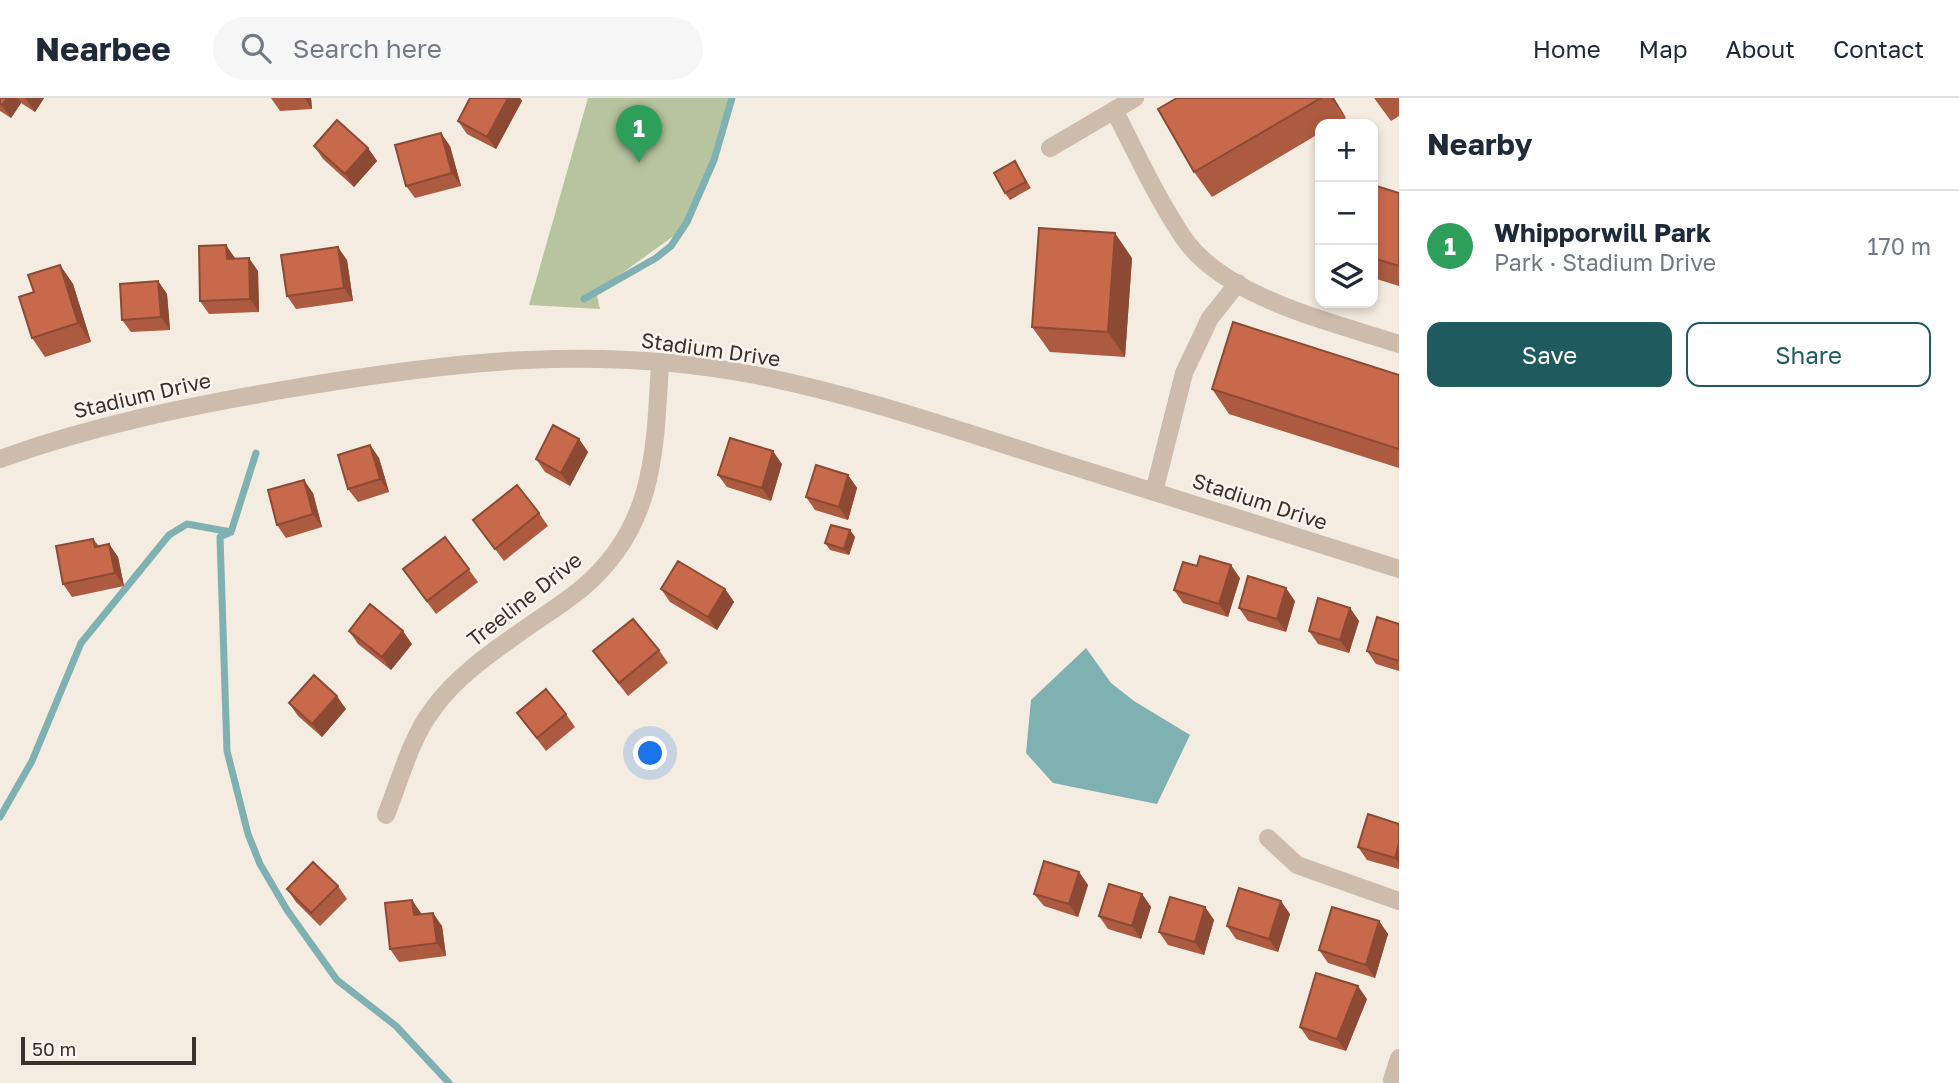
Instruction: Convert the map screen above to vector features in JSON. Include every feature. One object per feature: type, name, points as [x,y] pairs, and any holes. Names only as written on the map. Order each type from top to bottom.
[{"type":"street","points":[[1050,148],[1135,98]]},
{"type":"street","points":[[1114,110],[1184,238],[1211,265],[1261,298],[1399,344]]},
{"type":"street","points":[[1154,492],[1184,373],[1210,318],[1237,283]]},
{"type":"street","name":"Stadium Drive","points":[[0,459],[91,428],[170,410],[421,367],[528,358],[660,363],[752,374],[828,391],[1399,569]]},
{"type":"street","name":"Treeline Drive","points":[[386,816],[422,726],[433,708],[470,670],[580,590],[626,538],[637,519],[650,479],[660,363]]},
{"type":"street","points":[[1268,838],[1297,865],[1399,901]]},
{"type":"street","points":[[1392,1080],[1399,1058]]},
{"type":"green space","points":[[588,98],[733,98],[686,227],[596,292],[600,309],[529,305]]},
{"type":"water","points":[[1086,648],[1111,683],[1134,701],[1190,735],[1157,804],[1053,783],[1026,753],[1031,700]]},
{"type":"building","points":[[470,98],[508,98],[487,137],[458,121]]},
{"type":"building","points":[[1177,98],[1321,98],[1194,172],[1158,109]]},
{"type":"building","points":[[337,120],[368,148],[345,174],[314,146]]},
{"type":"building","points":[[441,133],[452,173],[406,186],[395,145]]},
{"type":"building","points":[[1015,161],[1026,182],[1005,193],[994,173]]},
{"type":"building","points":[[1378,187],[1399,193],[1399,266],[1378,260]]},
{"type":"building","points":[[1039,228],[1115,233],[1108,332],[1032,327]]},
{"type":"building","points":[[226,245],[227,259],[249,258],[250,299],[200,301],[199,246]]},
{"type":"building","points":[[338,247],[344,288],[287,296],[281,255]]},
{"type":"building","points":[[60,265],[78,323],[32,338],[19,297],[34,292],[28,275]]},
{"type":"building","points":[[158,281],[161,317],[122,320],[120,284]]},
{"type":"building","points":[[1233,322],[1399,375],[1399,449],[1212,389]]},
{"type":"building","points":[[553,425],[579,439],[561,473],[536,459]]},
{"type":"building","points":[[730,438],[773,451],[762,488],[718,475]]},
{"type":"building","points":[[370,445],[380,479],[348,489],[338,455]]},
{"type":"building","points":[[816,465],[848,475],[839,507],[806,497]]},
{"type":"building","points":[[304,480],[313,514],[277,525],[268,490]]},
{"type":"building","points":[[517,485],[539,513],[495,549],[473,520]]},
{"type":"building","points":[[831,525],[850,530],[844,549],[825,543]]},
{"type":"building","points":[[445,537],[469,569],[427,601],[403,569]]},
{"type":"building","points":[[93,539],[95,547],[109,544],[115,573],[63,584],[56,546]]},
{"type":"building","points":[[1200,556],[1231,565],[1219,604],[1174,590],[1183,562],[1197,566]]},
{"type":"building","points":[[678,561],[725,589],[708,617],[661,589]]},
{"type":"building","points":[[1248,576],[1286,588],[1277,619],[1239,608]]},
{"type":"building","points":[[1318,598],[1350,608],[1340,640],[1309,631]]},
{"type":"building","points":[[370,604],[403,631],[382,657],[349,631]]},
{"type":"building","points":[[1377,617],[1399,624],[1399,661],[1367,651]]},
{"type":"building","points":[[633,619],[659,650],[619,683],[593,651]]},
{"type":"building","points":[[314,675],[337,696],[312,724],[289,703]]},
{"type":"building","points":[[546,689],[566,714],[537,738],[517,713]]},
{"type":"building","points":[[1368,814],[1399,824],[1399,843],[1395,858],[1358,847]]},
{"type":"building","points":[[1044,861],[1079,872],[1069,904],[1034,894]]},
{"type":"building","points":[[313,862],[338,886],[311,913],[287,889]]},
{"type":"building","points":[[1109,884],[1142,894],[1132,926],[1099,916]]},
{"type":"building","points":[[1239,888],[1281,901],[1269,939],[1227,926]]},
{"type":"building","points":[[1170,897],[1205,907],[1195,942],[1159,932]]},
{"type":"building","points":[[412,900],[414,915],[433,913],[437,943],[390,949],[385,903]]},
{"type":"building","points":[[1332,907],[1379,921],[1366,965],[1319,950]]},
{"type":"building","points":[[1316,973],[1358,986],[1337,1039],[1300,1027]]},
{"type":"waterway","points":[[584,299],[656,258],[671,246],[687,222],[714,160],[732,98]]},
{"type":"waterway","points":[[256,453],[231,532],[220,537],[227,751],[248,834],[260,864],[287,910],[337,980],[396,1026],[449,1083]]},
{"type":"waterway","points":[[0,817],[32,761],[81,643],[169,535],[187,524],[231,532]]},
{"type":"place","name":"Whipporwill Park","points":[[639,163]]}]
